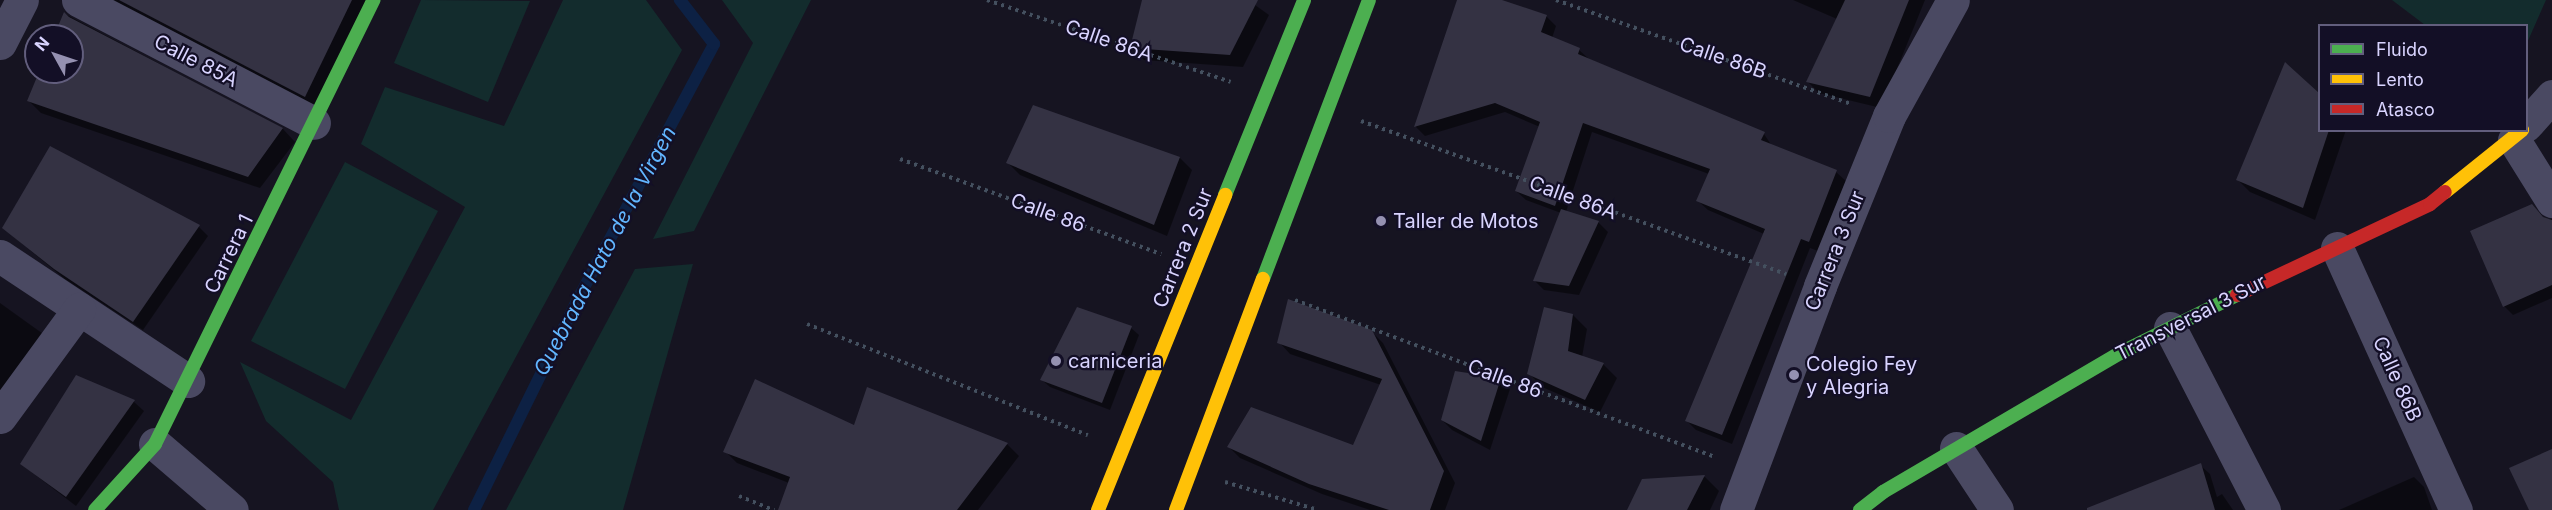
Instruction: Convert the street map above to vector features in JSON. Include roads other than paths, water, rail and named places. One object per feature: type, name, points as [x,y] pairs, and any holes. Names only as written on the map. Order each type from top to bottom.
[{"type":"street","points":[[0,43],[22,0]]},
{"type":"street","name":"Calle 85A","points":[[78,0],[314,123]]},
{"type":"street","name":"Carrera 1","points":[[95,510],[155,444],[188,381],[373,0]]},
{"type":"street","name":"Carrera 2 Sur","points":[[1098,510],[1304,0]]},
{"type":"street","points":[[1176,510],[1369,0]]},
{"type":"street","name":"Carrera 3 Sur","points":[[1736,510],[1820,286],[1890,116],[1953,0]]},
{"type":"street","name":"Transversal 3 Sur","points":[[2528,124],[2552,96]]},
{"type":"street","points":[[2521,132],[2552,201]]},
{"type":"street","name":"Transversal 3 Sur","points":[[1860,510],[1883,492],[1956,448],[2170,328],[2430,204],[2521,132]]},
{"type":"street","name":"Calle 86B","points":[[2337,248],[2456,510]]},
{"type":"street","points":[[0,256],[188,381]]},
{"type":"street","points":[[0,417],[79,309]]},
{"type":"street","points":[[2170,328],[2264,510]]},
{"type":"street","points":[[155,444],[232,510]]},
{"type":"street","points":[[1956,448],[1997,510]]},
{"type":"waterway","name":"Quebrada Hato de la Virgen","points":[[474,510],[579,297],[714,44],[680,0]]},
{"type":"place","name":"Taller de Motos","points":[[1381,221]]},
{"type":"place","name":"carniceria","points":[[1056,361]]},
{"type":"place","name":"Colegio Fey y Alegria","points":[[1794,375]]}]
